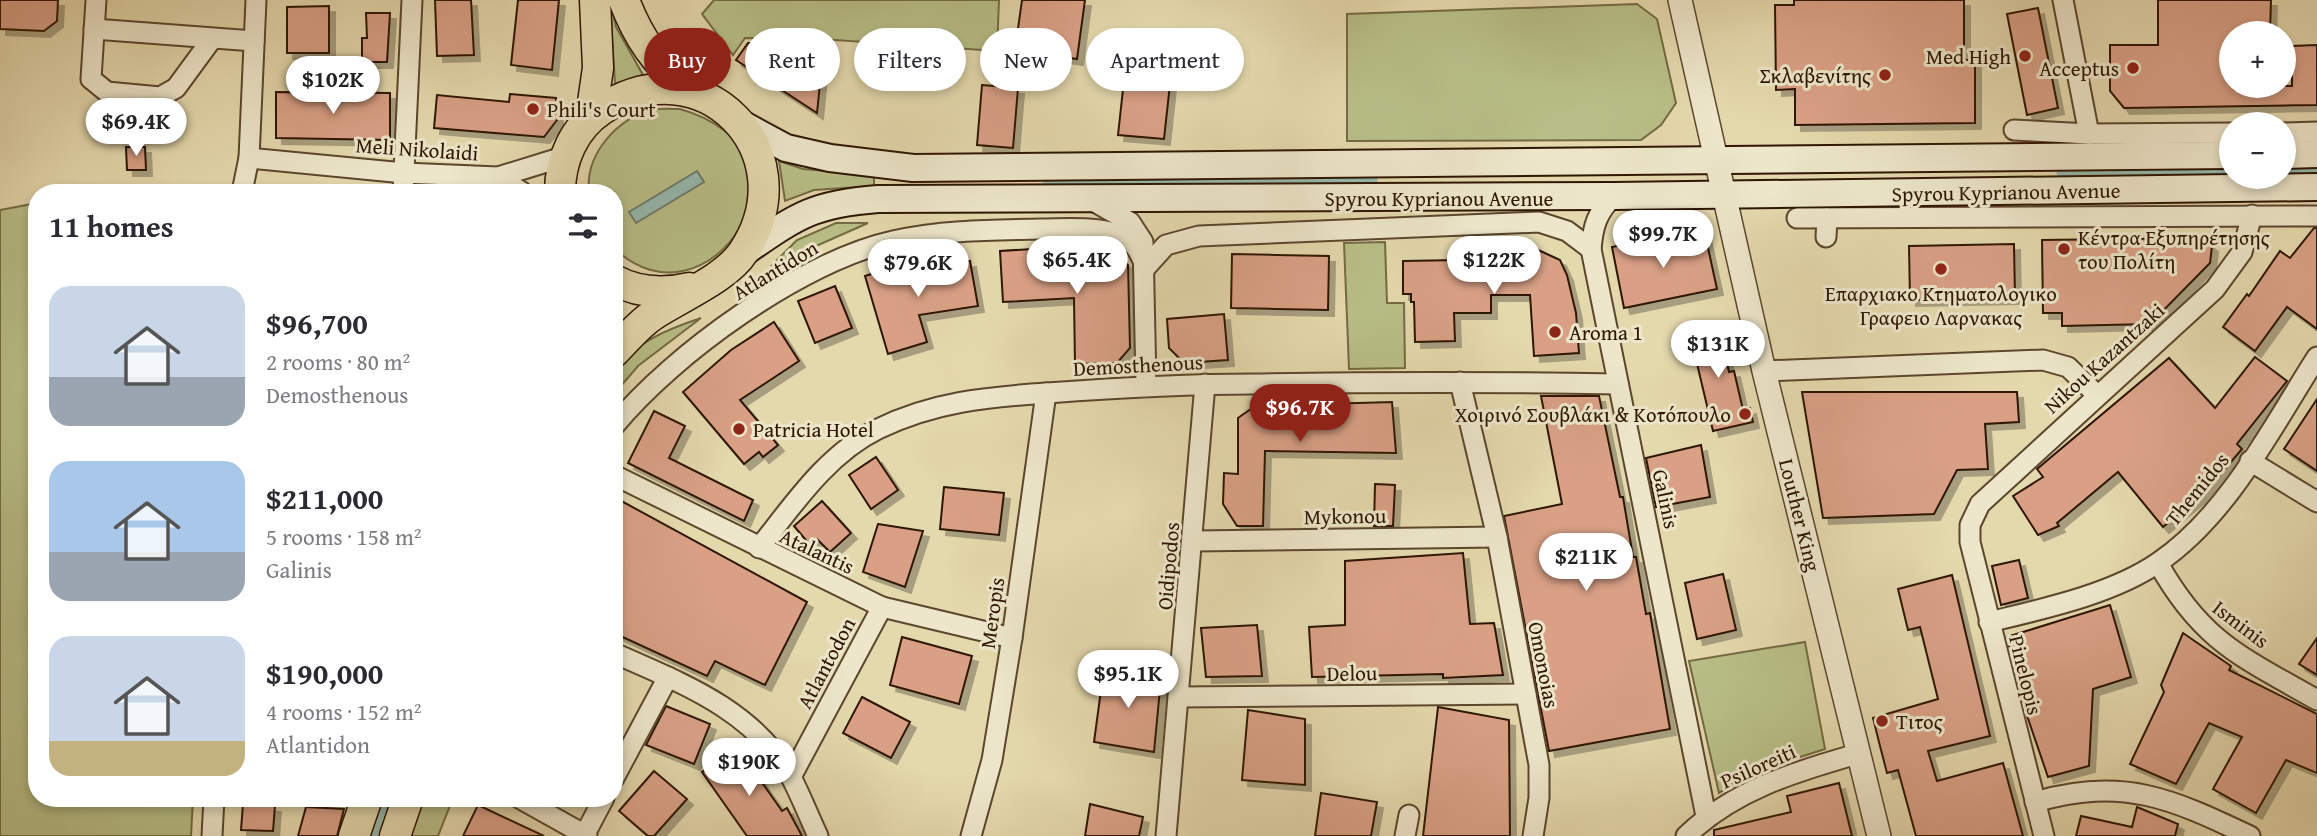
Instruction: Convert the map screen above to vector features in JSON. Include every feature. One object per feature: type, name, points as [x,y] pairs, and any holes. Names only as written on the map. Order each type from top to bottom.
[{"type":"main road","points":[[591,117],[598,68],[595,0]]},
{"type":"main road","points":[[624,0],[635,31],[644,44]]},
{"type":"main road","points":[[561,184],[566,156],[579,131],[591,117],[619,97],[644,90]]},
{"type":"main road","points":[[623,343],[649,317],[723,272],[743,253],[760,222],[765,187],[758,153],[740,123],[724,108],[688,91]]},
{"type":"main road","name":"Spyrou Kyprianou Avenue","points":[[740,123],[786,148],[830,158],[913,167],[2219,156]]},
{"type":"main road","points":[[2296,155],[2317,154]]},
{"type":"main road","name":"Spyrou Kyprianou Avenue","points":[[743,253],[799,215],[836,202],[878,200],[1091,201],[2317,187]]},
{"type":"main road","points":[[623,284],[658,292],[699,286]]},
{"type":"main road","points":[[354,836],[364,807]]},
{"type":"main road","points":[[395,836],[405,807]]},
{"type":"street","points":[[96,0],[91,79],[107,92],[160,97],[176,88],[212,40]]},
{"type":"street","points":[[244,184],[249,158],[256,0]]},
{"type":"street","points":[[404,183],[412,0]]},
{"type":"street","name":"Louther King","points":[[1680,0],[1722,195],[1879,836]]},
{"type":"street","points":[[2063,0],[2089,134]]},
{"type":"street","points":[[94,29],[212,40],[254,41]]},
{"type":"street","points":[[2014,130],[2089,134],[2219,133]]},
{"type":"street","points":[[2296,133],[2317,132]]},
{"type":"street","name":"Meli Nikolaidi","points":[[249,158],[404,183],[498,177],[566,156]]},
{"type":"street","name":"Meli Nikolaidi","points":[[498,177],[509,184]]},
{"type":"street","name":"Galinis","points":[[1614,196],[1600,209],[1593,229],[1591,249],[1706,816]]},
{"type":"street","points":[[1091,201],[1130,222],[1143,242],[1146,267],[1146,384]]},
{"type":"street","points":[[1797,218],[1826,227],[2252,215],[2317,216]]},
{"type":"street","name":"Nikou Kazantzaki","points":[[1970,525],[1980,504],[2096,394],[2215,289],[2242,252],[2252,215]]},
{"type":"street","points":[[1146,267],[1157,252],[1174,240],[1250,233],[1539,222],[1567,231],[1591,249]]},
{"type":"street","name":"Atlantidon","points":[[623,417],[658,381],[756,305],[804,276],[869,247],[948,232],[1075,229],[1128,239],[1136,246],[1146,267]]},
{"type":"street","name":"Themidos","points":[[1989,622],[2127,580],[2158,563],[2197,530],[2250,461],[2317,357]]},
{"type":"street","points":[[1764,371],[2043,360],[2068,367],[2096,394]]},
{"type":"street","name":"Omonoias","points":[[1460,382],[1497,537],[1540,780],[1533,836]]},
{"type":"street","name":"Demosthenous","points":[[759,548],[819,475],[845,450],[875,430],[906,415],[943,404],[977,398],[1146,384],[1618,384]]},
{"type":"street","name":"Oidipodos","points":[[1166,836],[1194,541],[1205,384]]},
{"type":"street","name":"Meropis","points":[[971,836],[988,780],[1012,638],[1046,393]]},
{"type":"street","points":[[2250,461],[2317,502]]},
{"type":"street","name":"Atalantis","points":[[623,480],[882,607],[1012,638]]},
{"type":"street","name":"Pinelopis","points":[[1970,525],[1970,542],[1989,622],[2044,836]]},
{"type":"street","name":"Mykonou","points":[[1194,541],[1497,537]]},
{"type":"street","name":"Isminis","points":[[2158,563],[2180,601],[2213,637],[2317,700]]},
{"type":"street","name":"Atlantodon","points":[[791,778],[882,607]]},
{"type":"street","points":[[623,657],[712,698],[742,719],[776,755],[791,778],[818,836]]},
{"type":"street","points":[[623,761],[668,677]]},
{"type":"street","name":"Delou","points":[[1178,697],[1526,694]]},
{"type":"street","name":"Psiloreiti","points":[[1686,836],[1706,816],[1768,782],[1857,754]]},
{"type":"street","points":[[2035,802],[2061,794],[2093,791],[2151,795],[2184,804],[2250,836]]},
{"type":"street","points":[[212,836],[214,807]]},
{"type":"street","points":[[535,807],[586,835],[600,807]]},
{"type":"street","points":[[1405,836],[1409,815]]},
{"type":"green space","points":[[610,0],[616,27],[643,75],[615,84]]},
{"type":"green space","points":[[714,0],[999,0],[998,28],[980,28],[980,50],[966,49],[966,28],[854,28],[854,41],[840,40],[840,28],[745,28],[745,38],[733,55],[731,28],[713,28],[702,14]]},
{"type":"green space","points":[[1637,4],[1657,19],[1676,103],[1661,125],[1641,140],[1347,141],[1347,14]]},
{"type":"green space","points":[[662,109],[680,109],[725,131],[747,162],[751,196],[739,229],[716,255],[685,270],[650,270],[623,254],[623,184],[589,184],[592,165],[598,152],[615,130],[639,115]]},
{"type":"green space","points":[[779,161],[803,169],[874,175],[874,186],[814,190],[785,201]]},
{"type":"green space","points":[[28,205],[28,807],[193,807],[191,836],[0,836],[0,210]]},
{"type":"green space","points":[[836,223],[868,223],[771,266],[797,240]]},
{"type":"green space","points":[[1385,242],[1387,303],[1404,303],[1405,368],[1349,369],[1344,243]]},
{"type":"green space","points":[[701,318],[638,366],[623,384],[623,361],[642,344]]},
{"type":"green space","points":[[1805,642],[1825,749],[1747,774],[1719,793],[1689,661]]},
{"type":"green space","points":[[419,807],[449,807],[438,836],[411,836]]},
{"type":"water","points":[[697,171],[704,182],[636,223],[629,212]]},
{"type":"building","points":[[0,0],[58,0],[57,21],[44,31],[0,29]]},
{"type":"building","points":[[435,0],[471,0],[474,55],[437,56]]},
{"type":"building","points":[[518,0],[559,0],[552,70],[511,65]]},
{"type":"building","points":[[1022,0],[1085,0],[1077,59],[1072,58],[1072,28],[1018,28]]},
{"type":"building","name":"Σκλαβενίτης","points":[[1794,0],[1964,0],[1964,60],[1975,60],[1975,123],[1795,125],[1795,89],[1776,90],[1775,5],[1794,5]]},
{"type":"building","points":[[2158,0],[2271,0],[2270,21],[2219,21],[2219,98],[2296,98],[2296,46],[2317,45],[2317,105],[2124,108],[2110,91],[2110,45],[2158,45]]},
{"type":"building","points":[[329,6],[329,53],[287,53],[287,7]]},
{"type":"building","name":"Med High","points":[[2038,8],[2058,108],[2027,115],[2007,14]]},
{"type":"building","points":[[366,13],[390,13],[387,62],[362,62],[362,38],[367,38]]},
{"type":"building","points":[[745,47],[745,66],[736,60]]},
{"type":"building","points":[[783,91],[819,91],[817,113]]},
{"type":"building","points":[[982,91],[1018,91],[1013,148],[977,145]]},
{"type":"building","points":[[1123,91],[1169,91],[1164,139],[1118,135]]},
{"type":"building","points":[[276,92],[390,93],[390,140],[276,138]]},
{"type":"building","points":[[510,94],[556,98],[557,120],[544,137],[434,128],[437,95],[509,102]]},
{"type":"building","points":[[126,147],[145,147],[146,170],[127,170]]},
{"type":"building","points":[[2314,228],[2317,228],[2317,329],[2287,307],[2255,351],[2223,327],[2247,294],[2249,296],[2280,251],[2290,258]]},
{"type":"building","points":[[1705,234],[1717,289],[1624,308],[1612,247],[1654,239],[1655,245]]},
{"type":"building","points":[[2202,238],[2212,246],[2210,263],[2150,324],[2062,326],[2062,313],[2043,313],[2042,240]]},
{"type":"building","points":[[2014,244],[2015,298],[1910,300],[1909,246]]},
{"type":"building","points":[[1048,248],[1049,255],[1113,253],[1128,265],[1130,348],[1117,363],[1075,364],[1074,298],[1003,302],[1000,251]]},
{"type":"building","points":[[1534,248],[1560,260],[1567,275],[1576,313],[1579,353],[1534,356],[1530,295],[1491,295],[1491,313],[1454,313],[1455,341],[1415,342],[1414,302],[1411,302],[1411,294],[1403,294],[1403,261],[1459,260],[1459,255],[1520,254],[1520,251]]},
{"type":"building","points":[[1232,254],[1329,256],[1328,310],[1231,308]]},
{"type":"building","points":[[970,261],[978,306],[919,315],[927,342],[888,354],[865,276],[904,264],[906,271]]},
{"type":"building","points":[[835,286],[852,328],[815,343],[798,301]]},
{"type":"building","points":[[1224,314],[1228,360],[1184,363],[1169,348],[1167,319]]},
{"type":"building","points":[[774,322],[799,361],[740,400],[778,445],[763,457],[759,452],[744,464],[683,392],[731,350]]},
{"type":"building","points":[[1710,326],[1721,332],[1729,372],[1734,371],[1743,410],[1750,408],[1753,422],[1713,431],[1689,330]]},
{"type":"building","points":[[2255,357],[2287,381],[2237,444],[2242,449],[2207,490],[2163,527],[2118,472],[2057,523],[2059,526],[2038,535],[2013,496],[2043,477],[2037,469],[2169,358],[2215,408]]},
{"type":"building","points":[[1802,392],[2017,392],[2019,422],[1985,424],[1988,469],[1957,470],[1934,514],[1823,518]]},
{"type":"building","points":[[1541,396],[1599,396],[1620,497],[1623,497],[1633,557],[1636,557],[1646,614],[1650,613],[1670,729],[1549,751],[1504,516],[1562,504]]},
{"type":"building","points":[[2317,399],[2317,471],[2284,449]]},
{"type":"building","points":[[1392,402],[1396,453],[1265,451],[1263,526],[1237,526],[1223,504],[1224,473],[1238,474],[1238,418],[1255,406]]},
{"type":"building","points":[[654,411],[685,426],[669,458],[753,500],[744,521],[628,463]]},
{"type":"building","points":[[1701,445],[1710,497],[1656,507],[1646,458]]},
{"type":"building","points":[[876,457],[898,490],[871,509],[849,475]]},
{"type":"building","points":[[1375,484],[1395,485],[1393,526],[1374,526]]},
{"type":"building","points":[[944,487],[1004,493],[999,535],[940,529]]},
{"type":"building","points":[[822,501],[851,533],[830,552],[817,539],[810,545],[794,526]]},
{"type":"building","points":[[623,502],[807,602],[765,685],[715,661],[707,676],[623,637]]},
{"type":"building","points":[[878,524],[923,531],[905,587],[863,572]]},
{"type":"building","points":[[1463,553],[1470,624],[1494,623],[1503,675],[1443,678],[1443,674],[1312,677],[1309,627],[1345,625],[1345,561]]},
{"type":"building","points":[[2019,560],[2028,598],[2001,605],[1992,566]]},
{"type":"building","points":[[1723,574],[1736,630],[1697,639],[1685,583]]},
{"type":"building","points":[[1952,575],[1990,736],[1928,751],[1937,781],[2003,763],[2023,836],[1916,836],[1898,770],[1887,773],[1873,718],[1938,699],[1920,627],[1908,630],[1898,589]]},
{"type":"building","points":[[2110,605],[2131,677],[2093,689],[2089,766],[2048,777],[2024,707],[2007,637]]},
{"type":"building","points":[[1257,625],[1262,676],[1206,677],[1201,628]]},
{"type":"building","points":[[2183,633],[2231,666],[2229,670],[2317,714],[2317,773],[2286,760],[2256,813],[2213,789],[2242,737],[2209,723],[2176,784],[2130,764],[2164,692],[2161,685]]},
{"type":"building","points":[[902,637],[972,656],[959,704],[890,685]]},
{"type":"building","points":[[2317,638],[2317,675],[2299,664]]},
{"type":"building","points":[[1104,668],[1161,678],[1154,752],[1094,742]]},
{"type":"building","points":[[862,697],[910,722],[891,758],[843,733]]},
{"type":"building","points":[[666,706],[710,724],[694,764],[646,745]]},
{"type":"building","points":[[1438,707],[1509,720],[1510,836],[1423,836]]},
{"type":"building","points":[[1248,710],[1305,719],[1305,785],[1242,780]]},
{"type":"building","points":[[737,747],[782,811],[787,808],[802,836],[747,836],[702,772]]},
{"type":"building","points":[[654,771],[687,799],[654,836],[648,836],[619,811]]},
{"type":"building","points":[[1839,783],[1852,836],[1714,836],[1714,830],[1791,812],[1787,796]]},
{"type":"building","points":[[1321,793],[1377,802],[1371,836],[1315,836]]},
{"type":"building","points":[[1090,804],[1143,817],[1139,836],[1085,836]]},
{"type":"building","points":[[243,807],[275,807],[273,831],[241,830]]},
{"type":"building","points":[[306,807],[344,809],[337,836],[298,836]]},
{"type":"building","points":[[477,807],[482,807],[544,836],[463,836]]},
{"type":"building","points":[[2137,807],[2178,824],[2175,836],[2076,836],[2081,816],[2132,827]]},
{"type":"waterway","points":[[2296,169],[2317,168]]},
{"type":"waterway","points":[[2073,171],[2219,169]]},
{"type":"waterway","points":[[1059,186],[1361,181]]},
{"type":"waterway","points":[[375,836],[385,807]]},
{"type":"place","name":"Med High","points":[[2025,56]]},
{"type":"place","name":"Acceptus","points":[[2133,68]]},
{"type":"place","name":"Σκλαβενίτης","points":[[1885,75]]},
{"type":"place","name":"Phili's Court","points":[[533,109]]},
{"type":"place","name":"Κέντρα Εξυπηρέτησης του Πολίτη","points":[[2064,249]]},
{"type":"place","name":"Επαρχιακο Κτηματολογικο Γραφειο Λαρνακας","points":[[1941,269]]},
{"type":"place","name":"Aroma 1","points":[[1555,332]]},
{"type":"place","name":"Χοιρινό Σουβλάκι & Κοτόπουλο","points":[[1745,414]]},
{"type":"place","name":"Patricia Hotel","points":[[739,429]]},
{"type":"place","name":"Τιτος","points":[[1882,721]]}]
